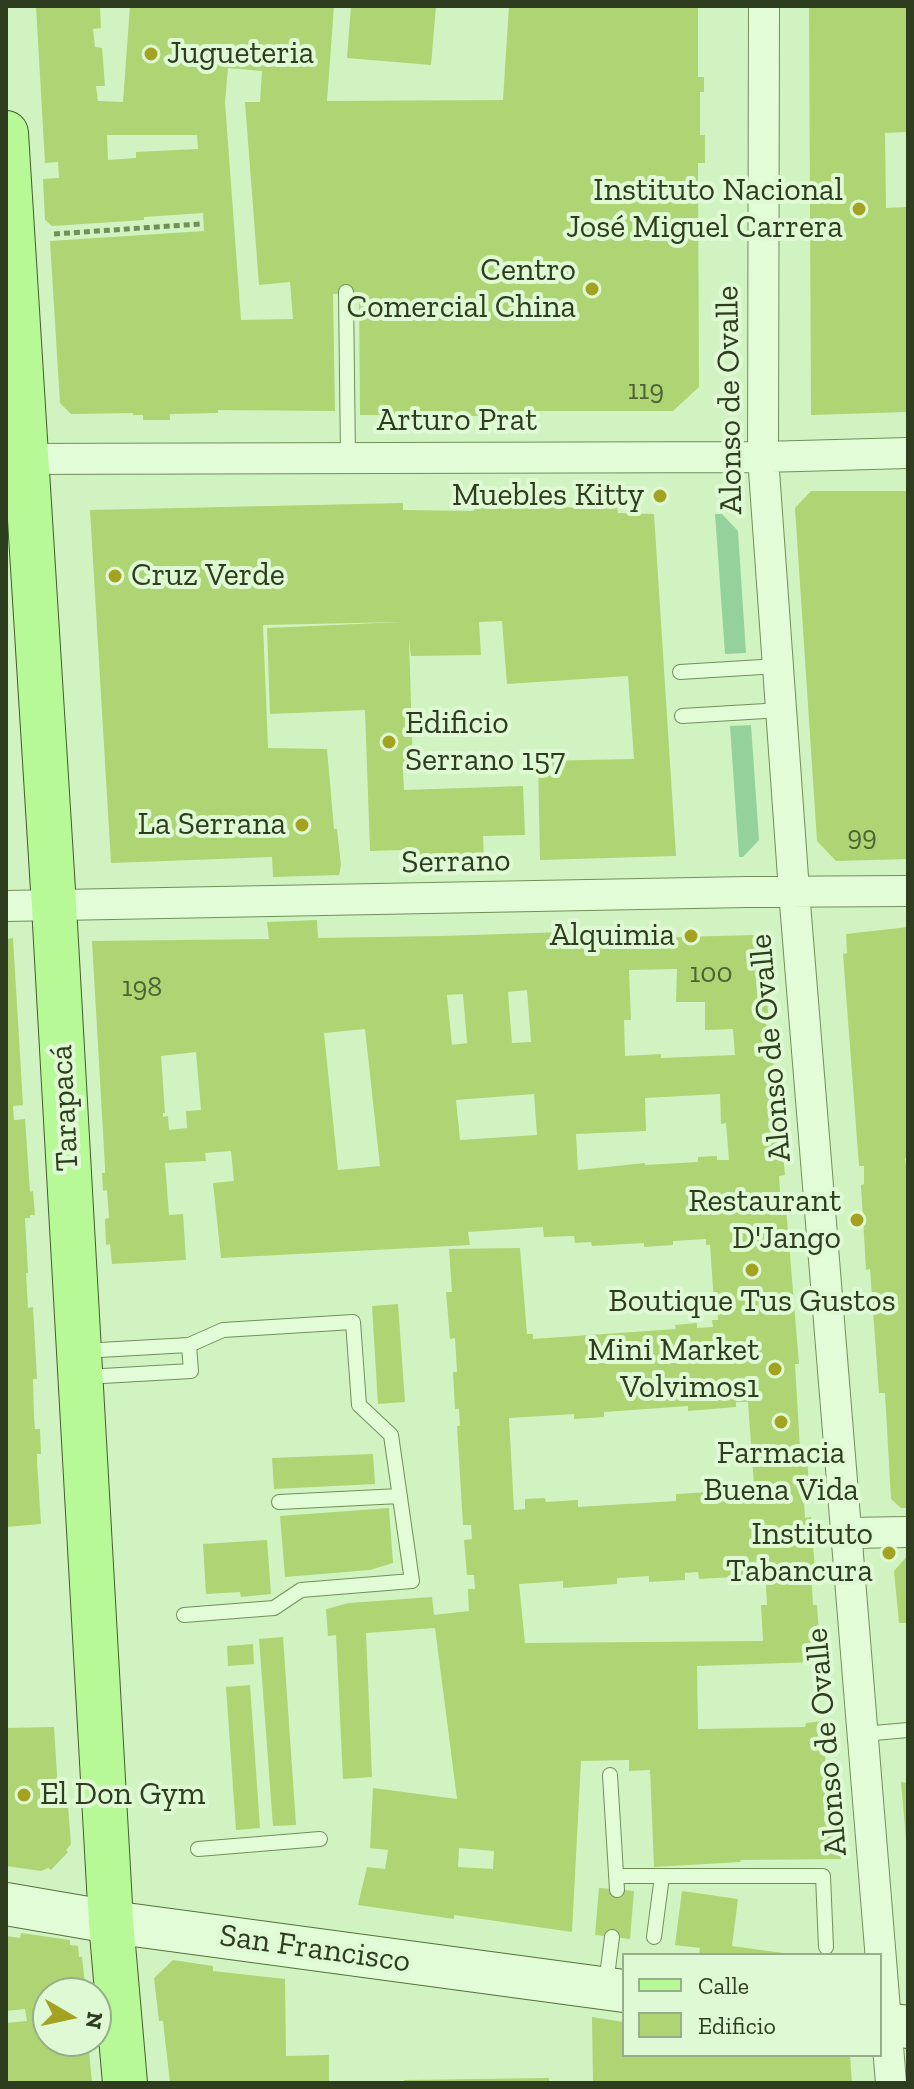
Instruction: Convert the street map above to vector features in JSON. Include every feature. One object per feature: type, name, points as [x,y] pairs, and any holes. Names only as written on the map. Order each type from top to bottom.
[{"type":"main road","name":"Tarapacá","points":[[6,133],[13,237],[17,458],[54,906],[111,1922],[125,2083]]},
{"type":"main road","name":"San Francisco","points":[[6,1904],[111,1922],[615,1989]]},
{"type":"street","name":"Alonso de Ovalle","points":[[764,6],[763,457],[794,891],[846,1533],[891,2025],[891,2083]]},
{"type":"street","name":"Arturo Prat","points":[[17,458],[763,457],[908,453]]},
{"type":"street","name":"Serrano","points":[[6,906],[908,891]]},
{"type":"street","points":[[846,1533],[908,1532]]},
{"type":"lane","points":[[346,292],[348,458]]},
{"type":"lane","points":[[680,672],[778,666]]},
{"type":"lane","points":[[682,716],[782,710]]},
{"type":"lane","points":[[80,1364],[189,1345],[223,1330],[353,1322],[359,1405],[391,1435],[412,1581],[301,1590],[274,1608],[184,1615]]},
{"type":"lane","points":[[80,1364],[191,1371],[189,1345]]},
{"type":"lane","points":[[279,1502],[400,1496]]},
{"type":"lane","points":[[863,1734],[908,1730]]},
{"type":"lane","points":[[610,1775],[617,1883],[662,1876],[823,1876],[826,1947]]},
{"type":"lane","points":[[198,1849],[320,1839]]},
{"type":"lane","points":[[654,1937],[662,1876]]},
{"type":"lane","points":[[612,1937],[615,1989]]},
{"type":"path","points":[[13,237],[200,224]]},
{"type":"green space","points":[[715,514],[722,514],[738,531],[746,653],[725,654]]},
{"type":"green space","points":[[751,725],[759,840],[743,857],[739,857],[730,726]]},
{"type":"building","points":[[36,6],[100,6],[101,28],[93,29],[95,47],[102,48],[105,86],[96,86],[98,101],[123,102],[130,6],[334,6],[327,101],[503,100],[509,6],[698,6],[698,77],[704,77],[704,92],[700,92],[700,135],[705,135],[705,163],[698,163],[699,387],[673,411],[480,411],[480,416],[360,415],[359,292],[333,294],[335,411],[218,410],[218,413],[170,414],[170,420],[143,420],[143,415],[133,413],[71,414],[60,403],[50,241],[204,231],[203,213],[52,226],[45,220],[43,179],[59,178],[58,162],[45,163]],"holes":[[[228,68],[262,71],[260,102],[245,102],[259,285],[290,282],[293,319],[241,320],[225,102]],[[107,135],[197,135],[198,149],[136,152],[136,158],[108,160]]]},
{"type":"building","points":[[351,6],[436,6],[431,65],[347,58]]},
{"type":"building","name":"Instituto Nacional José Miguel Carrera","points":[[809,6],[908,6],[908,132],[885,133],[886,208],[908,207],[908,412],[811,415]]},
{"type":"building","points":[[811,491],[908,491],[908,859],[836,861],[817,841],[795,508]]},
{"type":"building","points":[[403,503],[403,510],[474,511],[473,506],[617,508],[618,513],[654,514],[676,856],[540,860],[538,761],[634,759],[628,676],[507,684],[502,621],[479,622],[481,655],[411,656],[409,639],[413,771],[403,771],[404,790],[523,786],[525,835],[483,836],[484,862],[402,864],[401,850],[370,851],[365,710],[270,714],[267,628],[402,622],[263,625],[268,748],[327,749],[334,829],[337,829],[341,865],[339,875],[273,877],[272,857],[111,863],[90,510]]},
{"type":"building","points":[[317,920],[318,938],[596,931],[596,937],[757,935],[757,939],[765,939],[767,1034],[771,1033],[777,1115],[773,1116],[773,1120],[780,1120],[785,1175],[779,1176],[781,1207],[786,1207],[799,1364],[795,1364],[800,1449],[801,1457],[807,1457],[809,1485],[803,1486],[805,1518],[811,1517],[815,1571],[811,1572],[813,1605],[817,1605],[819,1633],[814,1633],[817,1662],[697,1666],[698,1729],[805,1727],[806,1723],[822,1721],[832,1835],[841,1849],[841,1859],[741,1860],[654,1867],[650,1770],[629,1771],[629,1760],[581,1761],[572,1932],[358,1905],[367,1867],[385,1869],[388,1850],[370,1848],[373,1788],[457,1799],[435,1628],[366,1633],[372,1777],[343,1779],[336,1635],[328,1636],[326,1609],[349,1603],[432,1597],[434,1615],[469,1611],[468,1589],[475,1589],[474,1575],[467,1575],[464,1540],[472,1539],[471,1525],[463,1525],[457,1426],[460,1426],[459,1409],[455,1409],[453,1372],[457,1372],[455,1338],[450,1339],[446,1292],[452,1292],[449,1249],[520,1248],[527,1334],[533,1334],[533,1339],[676,1329],[675,1325],[697,1323],[697,1328],[713,1327],[712,1320],[718,1320],[717,1302],[714,1302],[710,1245],[706,1245],[706,1239],[644,1247],[644,1243],[592,1246],[591,1242],[575,1243],[574,1236],[544,1237],[543,1227],[468,1232],[470,1245],[221,1258],[213,1183],[234,1181],[231,1151],[205,1153],[206,1161],[165,1163],[169,1215],[183,1214],[186,1260],[112,1264],[110,1244],[106,1245],[105,1219],[109,1218],[107,1190],[103,1191],[102,1173],[105,1173],[105,1167],[92,941],[269,939],[267,922]],"holes":[[[677,969],[676,1002],[705,1002],[705,1030],[733,1029],[735,1055],[625,1056],[624,1020],[631,1020],[629,970]],[[527,990],[531,1042],[512,1043],[508,992]],[[463,994],[467,1043],[452,1045],[447,995]],[[365,1029],[380,1166],[338,1170],[324,1033]],[[196,1052],[201,1110],[186,1111],[187,1128],[169,1130],[168,1116],[163,1117],[161,1056]],[[534,1094],[537,1135],[460,1140],[456,1100]],[[720,1094],[721,1124],[726,1123],[729,1160],[717,1160],[717,1156],[698,1157],[698,1162],[645,1163],[578,1170],[576,1134],[646,1131],[645,1098]],[[736,1402],[748,1402],[754,1485],[726,1487],[726,1491],[676,1494],[676,1501],[578,1507],[578,1500],[546,1502],[545,1498],[525,1499],[525,1509],[514,1510],[509,1418],[574,1414],[574,1419],[604,1417],[604,1412],[688,1406],[688,1411],[736,1407]],[[765,1569],[767,1605],[761,1605],[763,1641],[525,1643],[519,1584],[563,1581],[563,1588],[617,1584],[617,1578],[649,1576],[649,1582],[685,1580],[685,1573],[698,1572],[699,1579],[751,1576],[750,1570]],[[459,1848],[494,1851],[493,1869],[458,1867]]]},
{"type":"building","points":[[908,927],[908,1158],[905,1158],[908,1181],[908,1508],[901,1508],[891,1499],[885,1393],[879,1393],[870,1269],[866,1270],[861,1185],[864,1184],[864,1166],[859,1166],[843,954],[847,953],[846,934]]},
{"type":"building","points":[[13,938],[23,1105],[13,1106],[14,1120],[25,1119],[30,1192],[33,1191],[35,1215],[25,1218],[26,1273],[28,1308],[33,1307],[37,1379],[33,1379],[34,1417],[35,1429],[40,1429],[41,1454],[37,1454],[37,1462],[41,1524],[6,1527],[6,939]]},
{"type":"building","points":[[398,1304],[405,1402],[378,1404],[372,1306]]},
{"type":"building","points":[[373,1454],[375,1484],[274,1489],[272,1458]]},
{"type":"building","points":[[389,1508],[393,1563],[370,1570],[285,1577],[280,1516]]},
{"type":"building","points":[[267,1540],[271,1594],[241,1597],[240,1592],[206,1594],[203,1544]]},
{"type":"building","points":[[908,1555],[908,1623],[899,1623],[894,1571]]},
{"type":"building","points":[[283,1637],[296,1825],[273,1826],[259,1639]]},
{"type":"building","points":[[253,1644],[254,1664],[228,1666],[227,1646]]},
{"type":"building","points":[[250,1685],[260,1828],[236,1830],[226,1687]]},
{"type":"building","points":[[54,1727],[59,1806],[68,1806],[71,1844],[66,1850],[68,1852],[51,1870],[6,1866],[6,1728]]},
{"type":"building","points":[[901,1782],[908,1783],[908,1839],[906,1839]]},
{"type":"building","points":[[599,1888],[634,1891],[630,1939],[595,1935]]},
{"type":"building","points":[[682,1891],[738,1899],[732,1946],[783,1953],[699,1953],[700,1948],[675,1945]]},
{"type":"building","points":[[21,1933],[70,1940],[70,1945],[78,1946],[84,1977],[32,1977],[32,2057],[90,2057],[92,2083],[7,2083],[6,2023],[27,2021],[25,2009],[6,2011],[6,1936],[20,1938]]},
{"type":"building","points":[[173,1960],[213,1966],[213,1971],[285,1979],[286,2056],[329,2055],[329,2083],[170,2083],[163,2021],[159,2021],[154,1978]]},
{"type":"building","points":[[592,2017],[622,2022],[622,2057],[850,2057],[852,2083],[593,2083]]},
{"type":"building","points":[[549,2078],[549,2083],[404,2083],[404,2080]]},
{"type":"place","name":"Jugueteria","points":[[151,54]]},
{"type":"place","name":"Instituto Nacional José Miguel Carrera","points":[[859,209]]},
{"type":"place","name":"Centro Comercial China","points":[[592,289]]},
{"type":"place","name":"Muebles Kitty","points":[[660,496]]},
{"type":"place","name":"Cruz Verde","points":[[115,576]]},
{"type":"place","name":"Edificio Serrano 157","points":[[389,742]]},
{"type":"place","name":"La Serrana","points":[[302,825]]},
{"type":"place","name":"Alquimia","points":[[691,936]]},
{"type":"place","name":"Restaurant D'Jango","points":[[857,1220]]},
{"type":"place","name":"Boutique Tus Gustos","points":[[752,1270]]},
{"type":"place","name":"Mini Market Volvimos1","points":[[775,1369]]},
{"type":"place","name":"Farmacia Buena Vida","points":[[781,1422]]},
{"type":"place","name":"Instituto Tabancura","points":[[889,1553]]},
{"type":"place","name":"El Don Gym","points":[[24,1795]]}]
